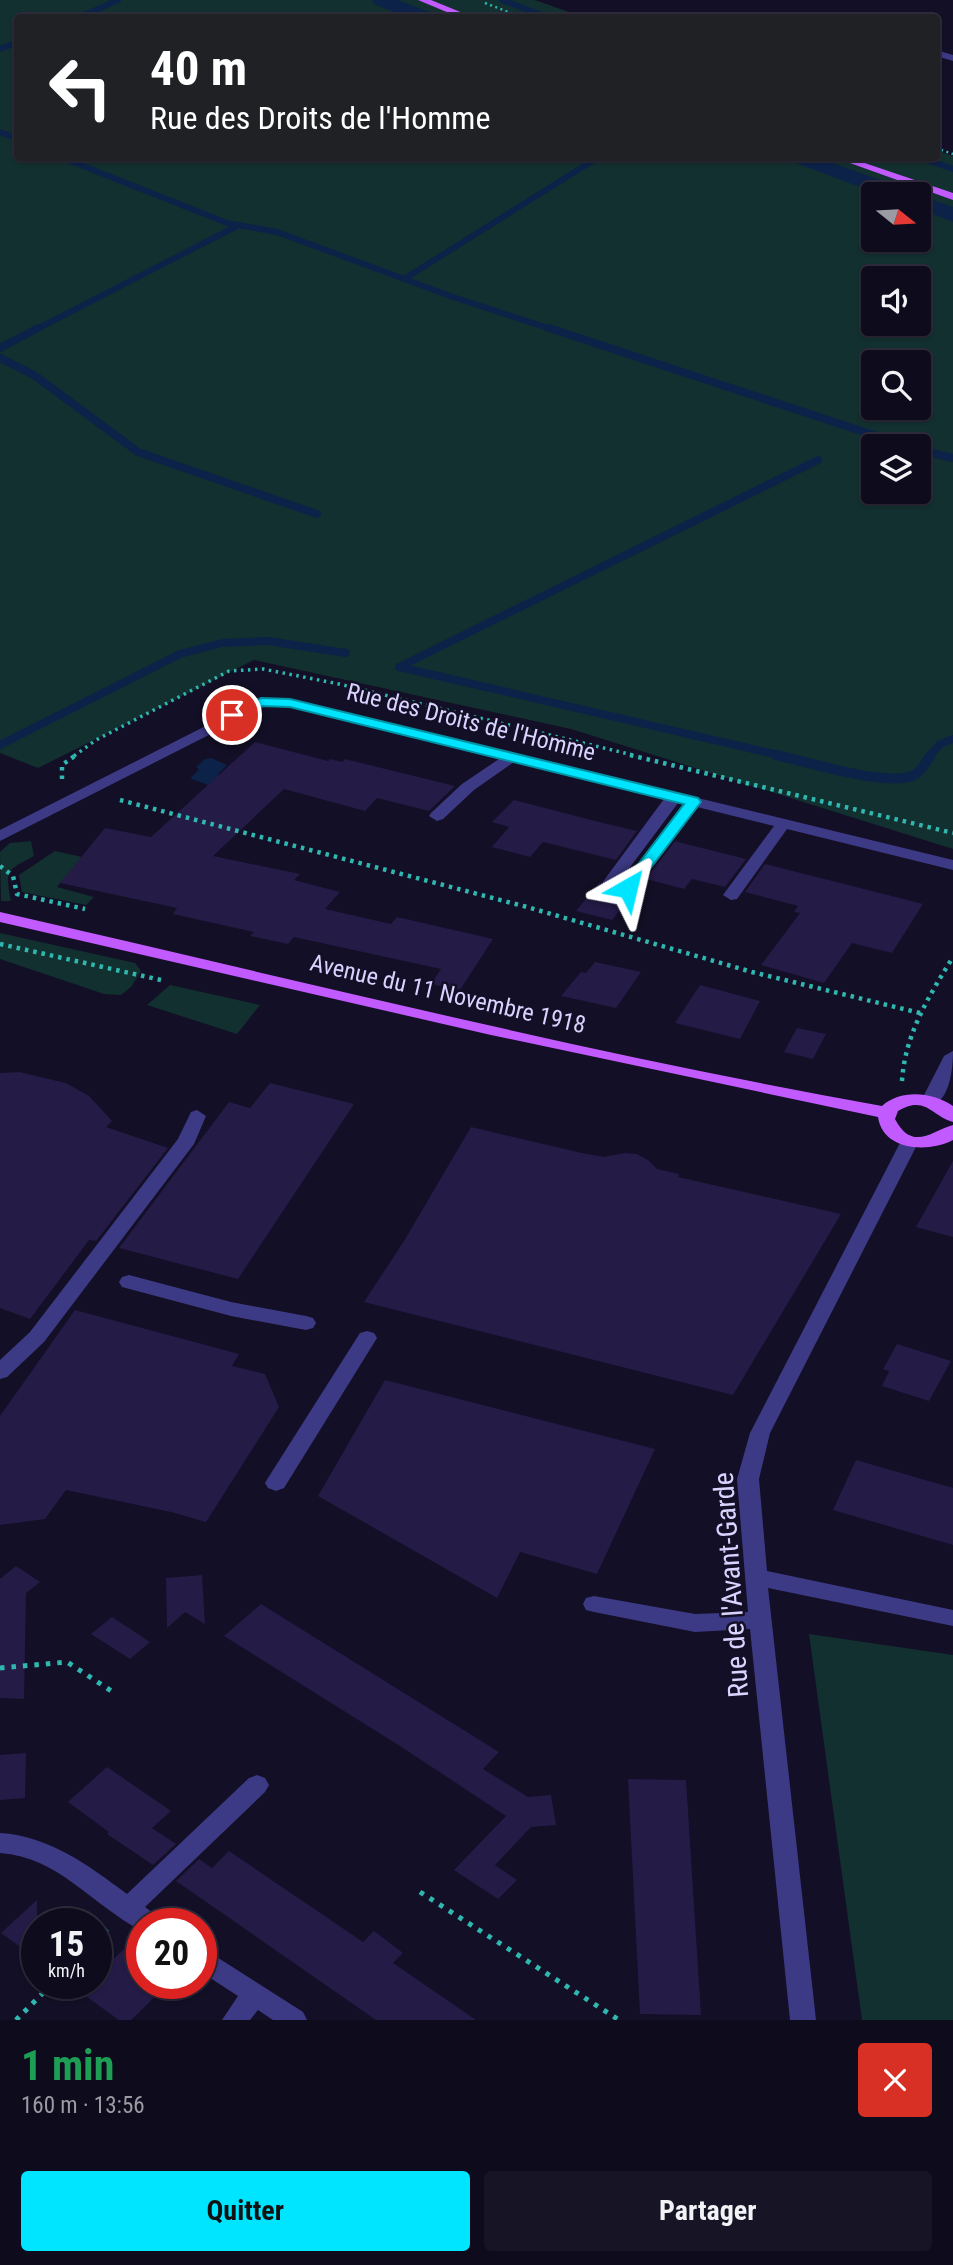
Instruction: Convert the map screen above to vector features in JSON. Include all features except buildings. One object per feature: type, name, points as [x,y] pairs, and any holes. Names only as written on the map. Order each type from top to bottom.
[{"type":"main road","points":[[423,0],[460,14]]},
{"type":"main road","points":[[439,0],[476,14]]},
{"type":"main road","points":[[850,161],[953,197]]},
{"type":"main road","points":[[874,161],[953,190]]},
{"type":"main road","name":"Avenue du 11 Novembre 1918","points":[[0,917],[505,1033],[887,1113]]},
{"type":"main road","points":[[953,1116],[940,1105],[930,1101],[903,1101],[887,1113],[886,1119],[892,1132],[910,1141],[942,1140],[953,1131]]},
{"type":"street","name":"Rue des Droits de l'Homme","points":[[0,836],[261,702],[290,703],[953,865]]},
{"type":"street","points":[[437,816],[468,788],[512,757]]},
{"type":"street","points":[[610,883],[674,797]]},
{"type":"street","points":[[628,888],[693,802]]},
{"type":"street","points":[[731,895],[784,824]]},
{"type":"street","points":[[930,1101],[953,1056]]},
{"type":"street","points":[[0,1371],[37,1337],[187,1140],[197,1116]]},
{"type":"street","name":"Rue de l'Avant-Garde","points":[[803,2020],[760,1620],[748,1479],[757,1443],[910,1141]]},
{"type":"street","points":[[129,1282],[231,1309],[306,1323]]},
{"type":"street","points":[[276,1483],[368,1338]]},
{"type":"street","points":[[756,1577],[953,1618]]},
{"type":"street","points":[[594,1604],[695,1623],[760,1620]]},
{"type":"street","points":[[128,1908],[257,1785]]},
{"type":"street","points":[[0,1843],[34,1846],[57,1859],[126,1908]]},
{"type":"street","points":[[217,1969],[294,2020]]},
{"type":"street","points":[[235,2020],[255,1994]]},
{"type":"path","points":[[480,1],[514,14]]},
{"type":"path","points":[[86,791],[527,907],[842,996],[920,1013]]},
{"type":"path","points":[[0,866],[14,874],[17,894],[85,909]]},
{"type":"path","points":[[0,944],[161,980]]},
{"type":"path","points":[[903,1101],[902,1069],[920,1013],[953,957]]},
{"type":"path","points":[[0,1668],[67,1662],[113,1692]]},
{"type":"path","points":[[420,1892],[619,2020]]},
{"type":"path","points":[[16,2020],[37,1999]]},
{"type":"green space","points":[[0,0],[535,0],[575,14],[14,14],[14,161],[940,161],[940,151],[953,156],[953,849],[571,729],[254,660],[38,768],[0,753]]},
{"type":"green space","points":[[31,841],[34,856],[10,872],[8,883],[11,901],[1,901],[0,852],[10,843]]},
{"type":"green space","points":[[55,851],[82,857],[57,887],[94,897],[86,905],[22,892],[19,875]]},
{"type":"green space","points":[[0,933],[135,963],[141,971],[131,987],[121,995],[104,994],[0,959]]},
{"type":"green space","points":[[170,985],[260,1005],[237,1034],[147,1005]]},
{"type":"green space","points":[[809,1634],[953,1655],[953,2020],[862,2020]]},
{"type":"water","points":[[211,758],[227,765],[218,774],[219,777],[208,785],[192,779],[199,770],[196,767],[205,759]]},
{"type":"waterway","points":[[87,14],[118,0]]},
{"type":"waterway","points":[[381,0],[417,14]]},
{"type":"waterway","points":[[502,0],[539,14]]},
{"type":"waterway","points":[[0,49],[14,44]]},
{"type":"waterway","points":[[0,132],[14,137]]},
{"type":"waterway","points":[[71,161],[227,223],[239,225]]},
{"type":"waterway","points":[[404,279],[592,161]]},
{"type":"waterway","points":[[808,161],[865,182]]},
{"type":"waterway","points":[[930,161],[953,169]]},
{"type":"waterway","points":[[931,207],[953,215]]},
{"type":"waterway","points":[[35,330],[239,225]]},
{"type":"waterway","points":[[239,225],[277,232],[404,279]]},
{"type":"waterway","points":[[404,279],[554,330]]},
{"type":"waterway","points":[[0,348],[38,328]]},
{"type":"waterway","points":[[549,328],[871,434]]},
{"type":"waterway","points":[[0,358],[34,375],[138,452],[317,514]]},
{"type":"waterway","points":[[931,453],[953,458]]},
{"type":"waterway","points":[[783,756],[399,667],[818,460]]},
{"type":"waterway","points":[[0,745],[180,654],[222,643],[268,641],[346,653]]},
{"type":"waterway","points":[[930,756],[940,744],[953,739]]},
{"type":"waterway","points":[[776,755],[846,772],[886,778],[914,775],[922,769],[931,755]]},
{"type":"route","points":[[232,715],[261,702],[290,703],[693,802],[628,888]]}]
